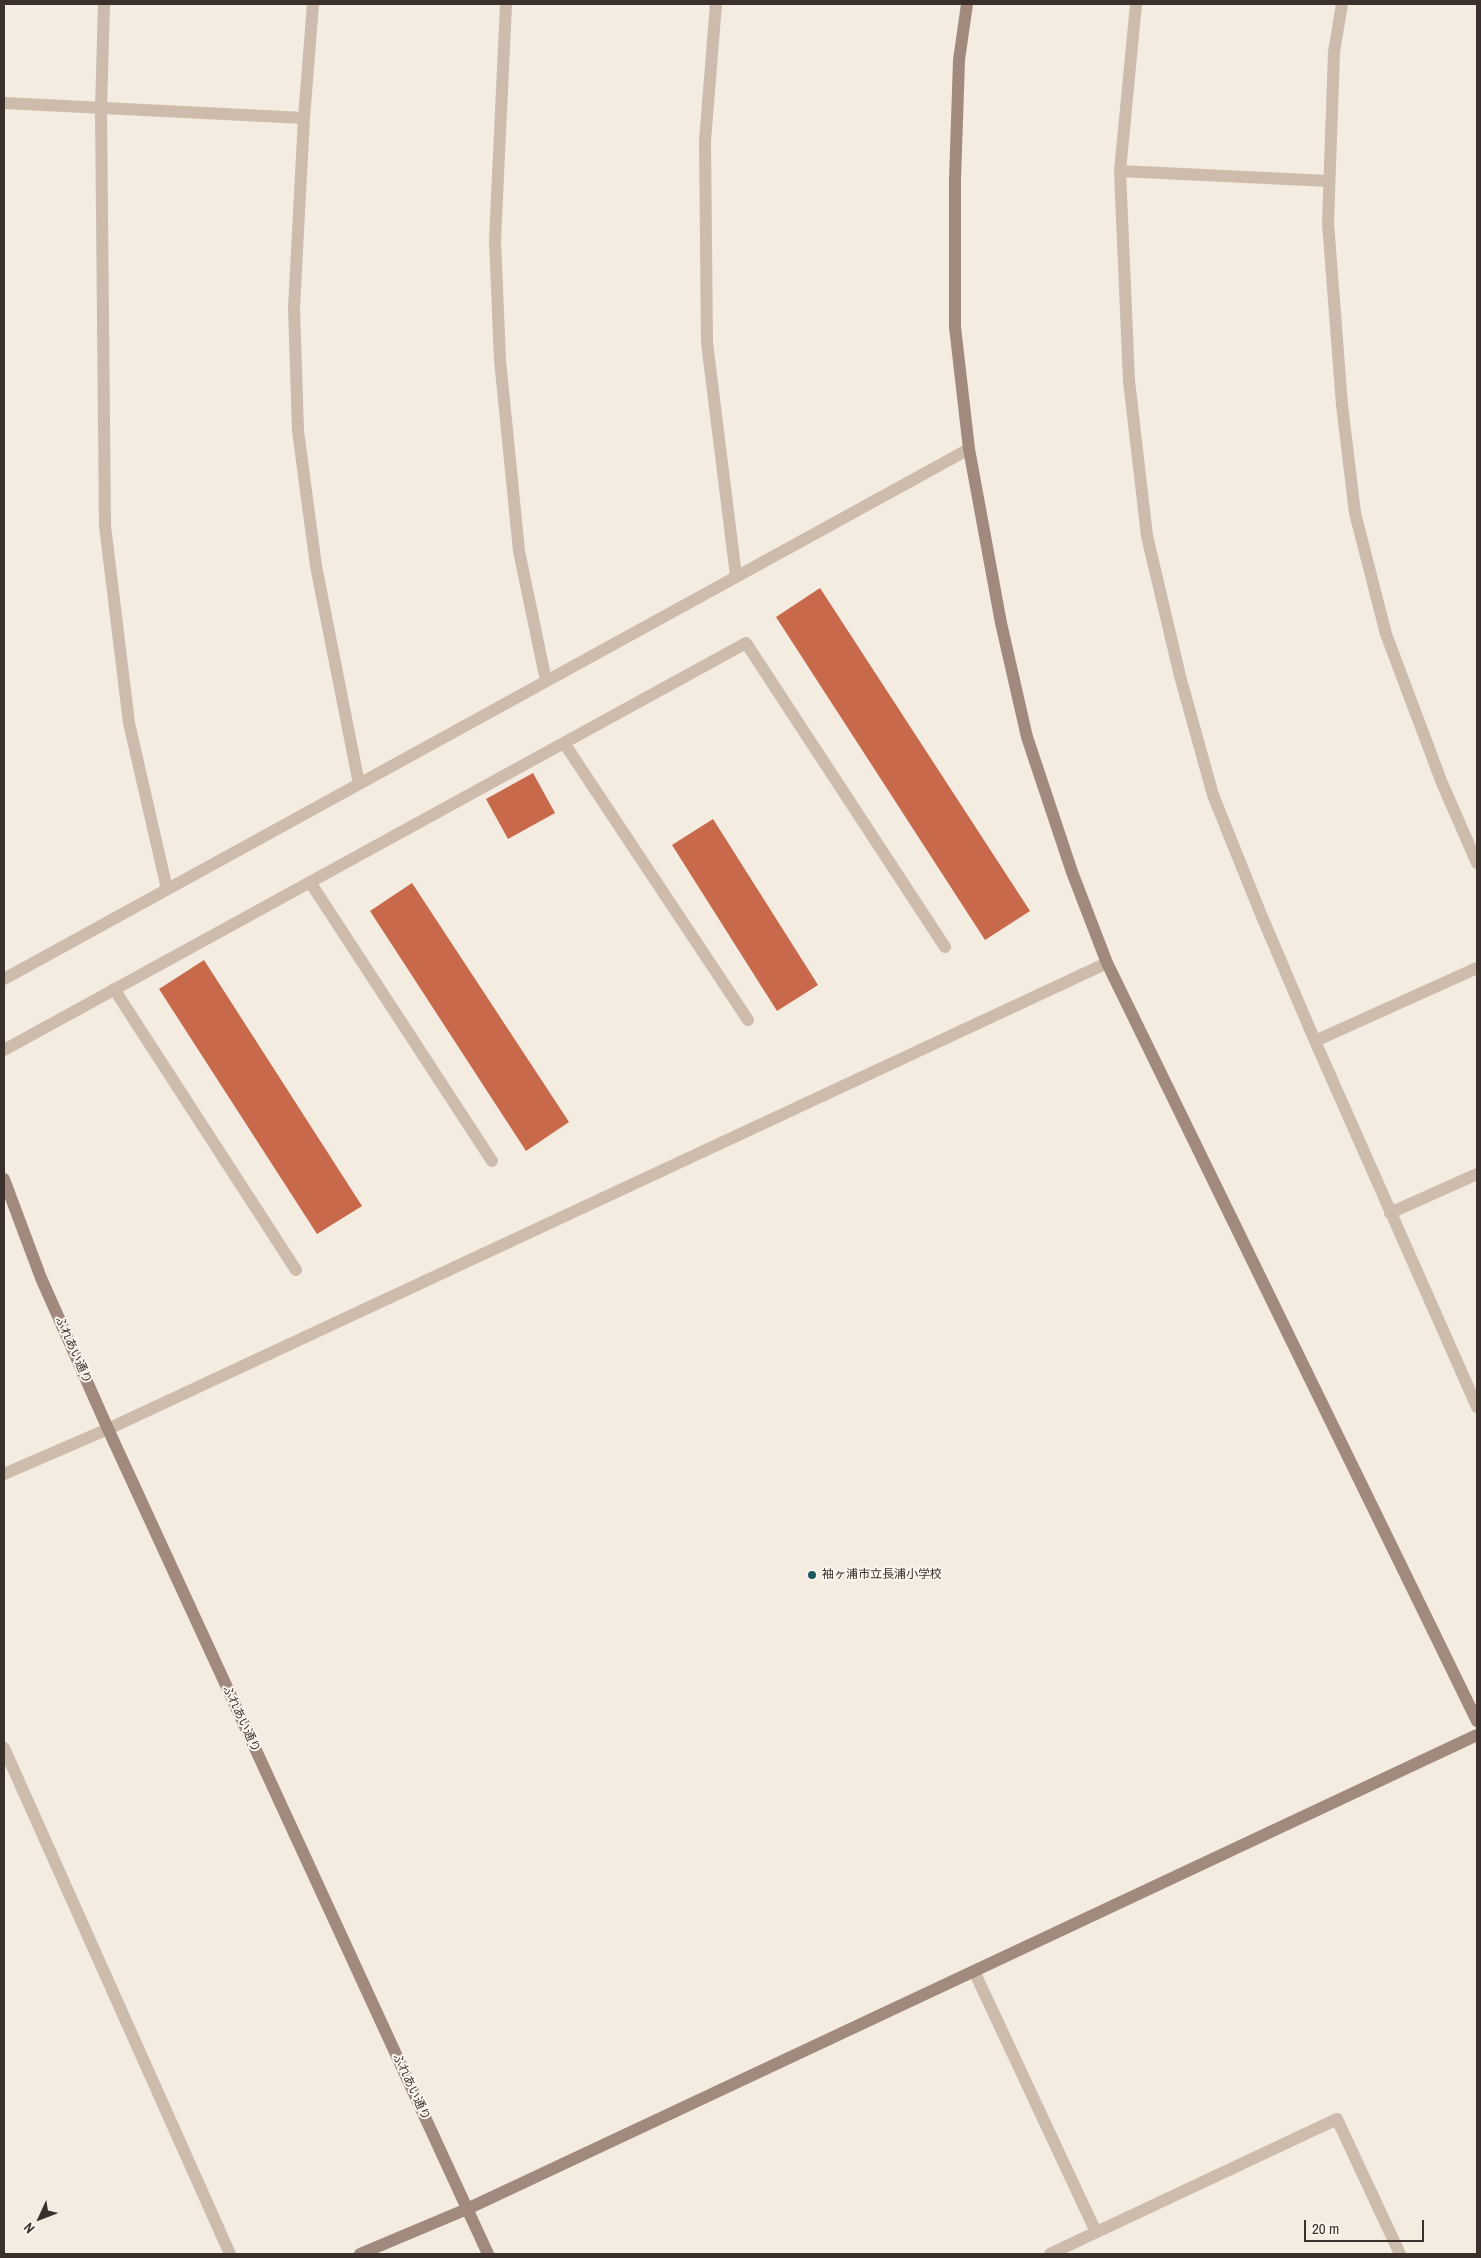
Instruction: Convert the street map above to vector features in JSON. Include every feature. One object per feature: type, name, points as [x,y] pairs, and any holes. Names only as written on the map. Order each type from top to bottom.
[{"type":"street","points":[[104,4],[101,109],[105,526],[129,723],[167,889]]},
{"type":"street","points":[[312,4],[294,308],[298,431],[316,566],[359,784]]},
{"type":"street","points":[[506,4],[495,240],[500,360],[519,551],[546,681]]},
{"type":"street","points":[[716,4],[706,141],[707,343],[736,576]]},
{"type":"street","points":[[967,4],[959,69],[955,180],[955,327],[968,449],[1001,623],[1027,737],[1072,872],[1107,963],[1477,1721]]},
{"type":"street","points":[[1136,4],[1120,171],[1129,381],[1146,536],[1180,676],[1213,795],[1260,912],[1390,1213],[1473,1387],[1477,1407]]},
{"type":"street","points":[[1342,4],[1334,52],[1328,223],[1342,405],[1355,513],[1386,634],[1442,783],[1477,863]]},
{"type":"street","points":[[4,104],[304,118]]},
{"type":"street","points":[[1120,171],[1329,181]]},
{"type":"street","points":[[4,979],[968,449]]},
{"type":"street","points":[[4,1050],[746,643],[945,948]]},
{"type":"street","points":[[564,743],[748,1020]]},
{"type":"street","points":[[310,882],[492,1161]]},
{"type":"street","points":[[4,1474],[108,1429],[1107,963]]},
{"type":"street","points":[[1315,1041],[1477,968]]},
{"type":"street","points":[[114,989],[296,1270]]},
{"type":"street","points":[[1390,1213],[1477,1174]]},
{"type":"street","name":"ふれあい通り","points":[[4,1179],[41,1278],[108,1429],[488,2254]]},
{"type":"street","points":[[360,2254],[467,2209],[1477,1735]]},
{"type":"street","points":[[4,1748],[230,2254]]},
{"type":"street","points":[[974,1971],[1096,2232]]},
{"type":"street","points":[[1050,2254],[1337,2119],[1400,2254]]},
{"type":"building","points":[[820,588],[1030,911],[985,940],[776,617]]},
{"type":"building","points":[[533,773],[555,813],[508,839],[486,799]]},
{"type":"building","points":[[713,819],[818,985],[777,1011],[672,845]]},
{"type":"building","points":[[412,883],[569,1122],[526,1151],[370,911]]},
{"type":"building","points":[[204,960],[362,1206],[317,1234],[159,989]]},
{"type":"place","name":"袖ヶ浦市立長浦小学校","points":[[812,1575]]}]
